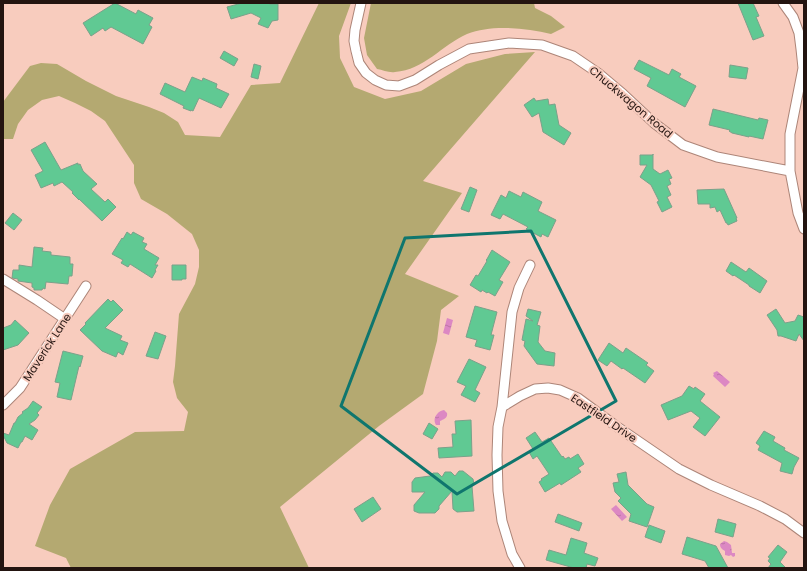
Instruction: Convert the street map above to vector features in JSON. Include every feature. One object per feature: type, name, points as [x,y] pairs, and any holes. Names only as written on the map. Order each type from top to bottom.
[{"type":"street","name":"Chuckwagon Road","points":[[361,3],[354,41],[359,63],[366,73],[375,80],[386,85],[399,86],[415,80],[469,49],[509,43],[542,45],[573,56],[598,73],[624,94],[654,123],[683,144],[717,157],[790,171]]},
{"type":"street","points":[[783,3],[792,17],[802,48],[803,68],[790,134],[790,171],[798,213],[804,229]]},
{"type":"street","points":[[520,568],[512,554],[502,521],[498,491],[497,455],[498,427],[502,407],[512,312],[519,288],[530,265]]},
{"type":"street","points":[[3,279],[65,319]]},
{"type":"street","name":"Maverick Lane","points":[[3,405],[20,388],[86,286]]},
{"type":"street","name":"Eastfield Drive","points":[[502,407],[520,396],[536,389],[548,388],[560,390],[578,398],[679,469],[765,508],[785,519],[804,533]]},
{"type":"highlighted area","points":[[531,231],[616,401],[457,494],[341,406],[405,238]]},
{"type":"shaded area","points":[[319,3],[351,3],[339,36],[340,58],[354,87],[385,99],[421,91],[466,64],[505,54],[535,52],[423,181],[462,193],[405,274],[459,296],[441,310],[437,341],[423,394],[379,426],[280,507],[309,568],[71,568],[66,558],[35,546],[50,505],[70,469],[135,432],[184,431],[188,412],[177,398],[173,382],[179,314],[195,284],[199,267],[199,250],[192,234],[167,214],[141,199],[134,183],[134,165],[105,121],[91,111],[59,96],[42,100],[28,110],[18,124],[13,139],[3,139],[3,102],[30,66],[41,63],[57,64],[116,96],[164,113],[178,122],[185,135],[220,137],[251,85],[280,83]]},
{"type":"shaded area","points":[[371,3],[534,3],[535,8],[551,16],[565,27],[551,34],[509,28],[477,31],[458,39],[415,67],[390,72],[377,69],[367,55],[364,38]]},
{"type":"water","points":[[447,318],[453,320],[449,335],[443,333]]},
{"type":"water","points":[[717,371],[730,382],[725,387],[713,376],[713,373]]},
{"type":"water","points":[[444,410],[447,413],[447,416],[440,421],[440,425],[436,425],[436,416],[439,412]]},
{"type":"water","points":[[616,505],[627,517],[622,521],[611,509]]},
{"type":"water","points":[[724,541],[731,545],[732,553],[735,553],[735,556],[725,555],[725,551],[720,545]]},
{"type":"building","points":[[115,3],[136,14],[138,10],[153,18],[149,25],[152,27],[143,44],[111,27],[105,31],[103,28],[91,36],[83,23]]},
{"type":"building","points":[[242,3],[278,4],[278,20],[272,21],[268,28],[258,24],[261,18],[251,13],[231,19],[227,7]]},
{"type":"building","points":[[738,3],[753,3],[759,16],[756,17],[764,36],[753,40]]},
{"type":"building","points":[[224,51],[238,59],[234,66],[220,58]]},
{"type":"building","points":[[639,60],[669,75],[672,69],[681,74],[679,77],[696,86],[685,107],[647,86],[651,78],[634,69]]},
{"type":"building","points":[[254,64],[261,66],[258,79],[251,77]]},
{"type":"building","points":[[730,65],[748,68],[746,79],[729,77]]},
{"type":"building","points":[[192,77],[202,81],[203,78],[217,84],[216,88],[229,94],[221,108],[199,98],[193,111],[191,111],[183,108],[184,106],[160,94],[165,83],[185,92]]},
{"type":"building","points":[[534,98],[536,101],[548,99],[549,105],[555,104],[559,125],[571,133],[564,145],[543,132],[539,113],[532,117],[524,105]]},
{"type":"building","points":[[713,109],[758,120],[759,118],[768,120],[763,139],[732,133],[729,131],[730,130],[709,125]]},
{"type":"building","points":[[45,142],[61,170],[78,163],[78,165],[80,164],[83,171],[97,184],[91,189],[105,202],[108,199],[116,207],[102,221],[62,182],[54,186],[53,183],[41,188],[35,175],[43,171],[31,150]]},
{"type":"building","points":[[640,155],[653,155],[653,169],[660,174],[668,170],[672,178],[669,179],[671,184],[667,186],[671,195],[667,197],[672,207],[662,212],[657,202],[659,201],[651,185],[640,177],[647,165],[640,165]]},
{"type":"building","points":[[470,187],[477,190],[469,212],[461,209]]},
{"type":"building","points":[[724,189],[737,218],[737,221],[728,225],[720,210],[717,212],[715,207],[710,208],[710,204],[698,204],[697,190]]},
{"type":"building","points":[[509,191],[521,197],[523,192],[542,202],[538,211],[556,220],[548,237],[542,234],[541,237],[526,229],[528,227],[503,214],[500,219],[491,215],[501,195],[506,198]]},
{"type":"building","points":[[13,213],[22,220],[14,230],[5,223]]},
{"type":"building","points":[[127,232],[131,235],[133,232],[144,238],[142,242],[147,244],[144,249],[159,258],[155,265],[158,265],[155,270],[156,271],[152,278],[130,264],[128,267],[121,263],[123,260],[112,254]]},
{"type":"building","points":[[34,247],[43,248],[42,251],[51,252],[51,255],[70,257],[70,264],[73,264],[72,276],[69,276],[68,284],[46,282],[45,289],[34,290],[32,283],[18,281],[18,279],[12,278],[13,270],[19,270],[19,265],[32,267]]},
{"type":"building","points":[[492,250],[510,262],[499,280],[503,282],[495,296],[482,290],[481,292],[470,285],[476,275],[478,276]]},
{"type":"building","points":[[731,262],[746,272],[749,268],[767,281],[760,293],[726,271]]},
{"type":"building","points":[[172,265],[186,265],[186,279],[172,280]]},
{"type":"building","points":[[108,299],[111,302],[113,300],[123,310],[105,328],[122,336],[120,340],[128,343],[123,355],[118,352],[116,357],[102,351],[80,330]]},
{"type":"building","points":[[475,306],[497,312],[491,335],[494,335],[490,350],[475,346],[477,340],[466,337]]},
{"type":"building","points":[[528,309],[541,312],[537,325],[540,326],[538,342],[545,351],[555,353],[554,366],[537,364],[524,346],[525,341],[522,340],[526,319],[533,321],[526,316]]},
{"type":"building","points":[[776,309],[785,323],[795,321],[798,315],[804,317],[804,341],[799,334],[796,341],[778,336],[777,330],[767,315]]},
{"type":"building","points":[[15,320],[29,333],[18,345],[3,350],[3,328],[11,325]]},
{"type":"building","points":[[155,332],[166,336],[158,359],[146,356]]},
{"type":"building","points":[[609,343],[623,353],[626,348],[648,363],[646,365],[654,371],[645,383],[611,361],[607,366],[598,360]]},
{"type":"building","points":[[63,351],[83,356],[80,367],[79,366],[71,400],[57,397],[60,383],[55,382]]},
{"type":"building","points":[[469,359],[486,367],[475,390],[480,393],[475,402],[461,395],[466,386],[457,382]]},
{"type":"building","points":[[689,386],[694,389],[695,387],[705,394],[700,401],[720,417],[705,436],[693,427],[700,418],[691,411],[668,420],[661,405],[682,396]]},
{"type":"building","points":[[33,401],[42,407],[37,413],[39,415],[29,424],[38,430],[32,440],[25,436],[18,448],[7,443],[3,433],[9,435],[18,417]]},
{"type":"building","points":[[471,420],[472,456],[439,458],[438,448],[453,447],[452,434],[456,434],[455,421]]},
{"type":"building","points":[[429,423],[438,429],[432,439],[423,434]]},
{"type":"building","points":[[764,431],[775,437],[773,441],[785,448],[784,450],[799,458],[792,474],[780,471],[782,463],[758,450],[760,446],[756,443]]},
{"type":"building","points":[[535,432],[542,442],[549,438],[565,459],[569,457],[570,459],[578,454],[584,464],[578,468],[581,472],[561,485],[560,483],[545,492],[539,482],[549,474],[537,456],[533,459],[529,452],[533,449],[526,438]]},
{"type":"building","points":[[459,471],[463,471],[473,479],[474,484],[472,486],[474,511],[457,512],[453,509],[452,491],[435,513],[419,513],[414,511],[414,505],[425,492],[412,492],[412,482],[415,478],[430,476],[433,473],[438,473],[442,477],[445,472],[451,472],[455,476]]},
{"type":"building","points":[[626,472],[628,485],[647,504],[654,507],[647,527],[629,521],[631,514],[618,501],[621,498],[615,492],[613,483],[619,482],[617,474]]},
{"type":"building","points":[[373,497],[381,509],[362,522],[354,509]]},
{"type":"building","points":[[558,514],[582,523],[579,531],[555,522]]},
{"type":"building","points":[[718,519],[736,524],[733,537],[715,532]]},
{"type":"building","points":[[649,525],[665,531],[661,543],[645,537]]},
{"type":"building","points":[[687,537],[716,546],[728,568],[709,568],[705,561],[682,554]]},
{"type":"building","points":[[571,538],[587,543],[584,553],[598,558],[595,566],[587,564],[586,568],[574,568],[546,560],[549,550],[566,555]]},
{"type":"building","points":[[778,545],[787,552],[780,562],[786,568],[768,568],[771,564],[768,561],[770,558],[768,557]]}]
